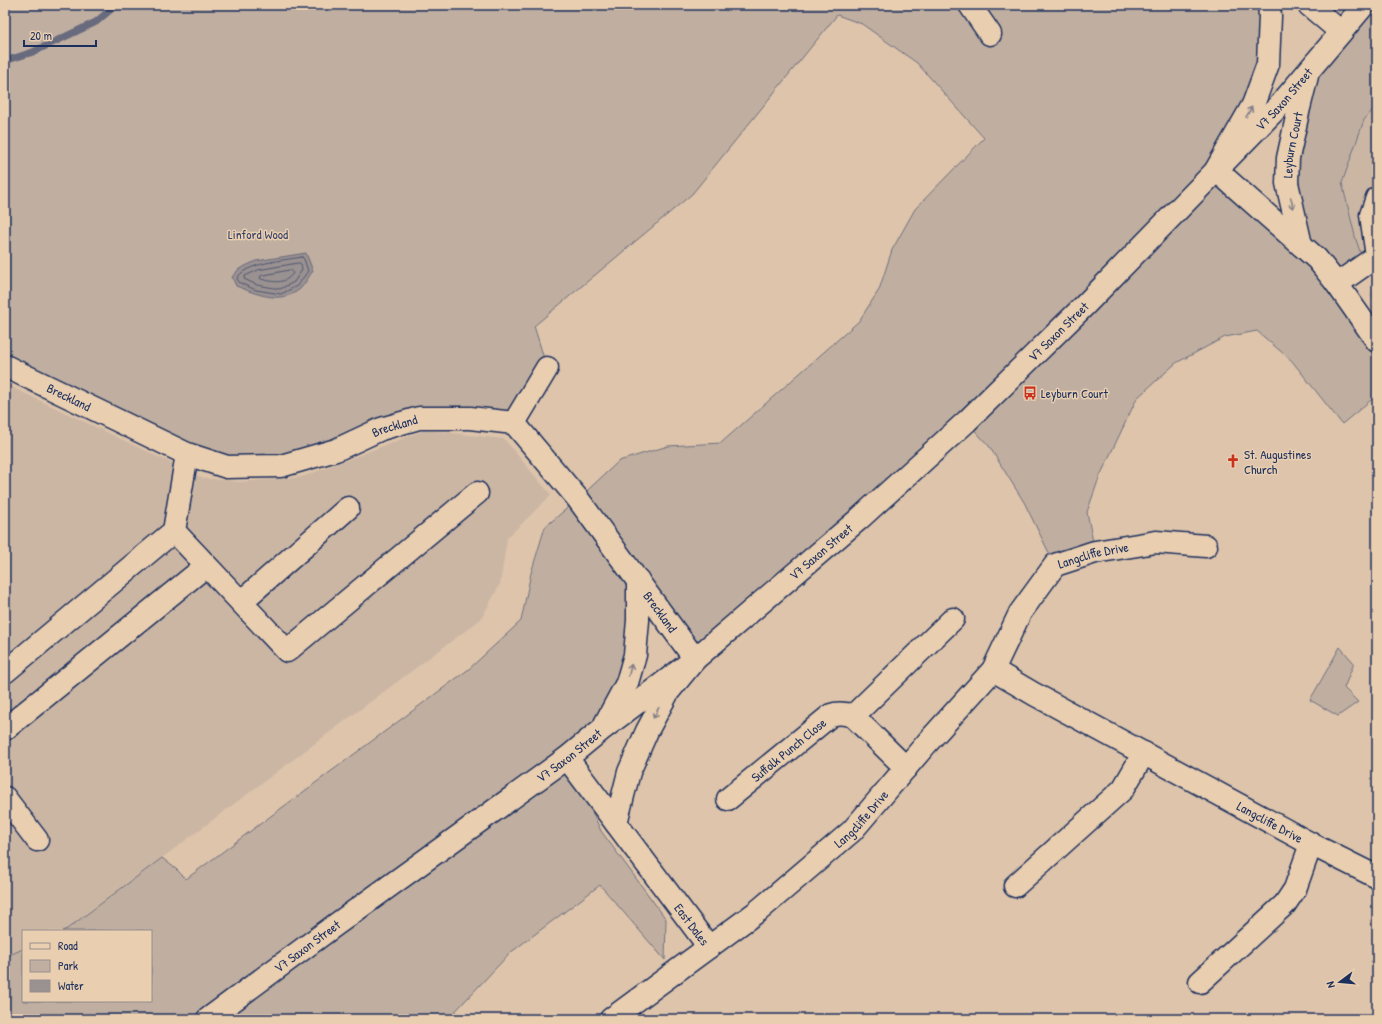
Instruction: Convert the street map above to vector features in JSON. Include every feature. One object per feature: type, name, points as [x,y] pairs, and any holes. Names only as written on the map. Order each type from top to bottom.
[{"type":"street","points":[[970,5],[990,34]]},
{"type":"street","points":[[1269,5],[1268,64],[1253,106],[1216,170],[1317,259],[1337,284],[1377,341]]},
{"type":"street","points":[[1308,5],[1341,32]]},
{"type":"street","name":"V7 Saxon Street","points":[[208,1019],[567,758],[601,730],[695,659],[882,499],[967,421],[1084,306],[1279,106],[1364,5]]},
{"type":"street","name":"Leyburn Court","points":[[1301,245],[1287,183],[1288,158],[1309,69]]},
{"type":"street","points":[[1337,284],[1377,256],[1371,215],[1377,198]]},
{"type":"street","name":"Breckland","points":[[5,366],[187,454],[227,467],[281,466],[336,450],[381,429],[419,418],[470,418],[514,423],[578,499],[695,659]]},
{"type":"street","points":[[514,423],[547,368]]},
{"type":"street","points":[[5,672],[174,531],[187,454]]},
{"type":"street","points":[[174,531],[287,651],[477,493]]},
{"type":"street","points":[[241,602],[348,508]]},
{"type":"street","name":"Langcliffe Drive","points":[[709,947],[758,911],[852,831],[993,670],[1020,613],[1055,565],[1090,553],[1156,542],[1206,546]]},
{"type":"street","points":[[5,729],[206,566]]},
{"type":"street","points":[[601,730],[627,683],[634,654],[638,620],[638,580]]},
{"type":"street","points":[[906,768],[853,716],[953,619]]},
{"type":"street","points":[[616,823],[629,772],[647,731],[668,692],[695,659]]},
{"type":"street","name":"Langcliffe Drive","points":[[993,670],[1144,754],[1311,844],[1377,877]]},
{"type":"street","name":"Suffolk Punch Close","points":[[728,799],[831,715],[845,713],[853,716]]},
{"type":"street","points":[[1015,886],[1123,789],[1144,754]]},
{"type":"street","name":"East Dales","points":[[567,758],[709,947],[611,1019]]},
{"type":"street","points":[[5,798],[37,840]]},
{"type":"street","name":"Langcliffe Drive","points":[[1200,982],[1285,904],[1295,889],[1311,844]]},
{"type":"shaded area","points":[[1377,105],[1377,306],[1370,295],[1375,281],[1356,240],[1342,183],[1364,120]]},
{"type":"shaded area","points":[[5,384],[203,478],[239,482],[302,477],[425,430],[504,439],[551,495],[507,538],[500,584],[481,619],[67,929],[22,930],[22,949],[5,957]]},
{"type":"green space","name":"Linford Wood","points":[[5,5],[1269,5],[1268,64],[1216,170],[1283,228],[1287,183],[1299,108],[1341,32],[1309,5],[1377,5],[1377,105],[1364,120],[1342,183],[1356,240],[1365,265],[1337,284],[1377,341],[1377,395],[1342,424],[1292,361],[1257,331],[1225,337],[1176,363],[1137,398],[1099,478],[1087,512],[1095,552],[1055,565],[1024,502],[989,446],[967,422],[695,659],[638,581],[627,683],[567,758],[601,831],[666,919],[665,960],[600,885],[510,953],[448,1019],[5,1019],[5,957],[22,949],[22,1002],[152,1002],[152,930],[64,930],[162,858],[186,879],[469,669],[521,621],[531,573],[545,527],[619,461],[668,446],[721,443],[859,321],[879,290],[892,250],[915,209],[984,138],[917,63],[862,24],[837,15],[692,194],[534,326],[547,368],[514,423],[419,418],[336,450],[227,467],[5,366]]},
{"type":"green space","points":[[1340,647],[1354,663],[1344,688],[1358,702],[1338,716],[1310,700]]},
{"type":"water","points":[[306,253],[313,271],[304,285],[293,294],[277,297],[260,295],[236,286],[232,277],[239,269],[256,261]]},
{"type":"waterway","points":[[5,61],[33,52],[96,22],[116,5]]},
{"type":"place","name":"Leyburn Court","points":[[1030,393]]},
{"type":"place","name":"St. Augustines Church","points":[[1233,461]]}]
